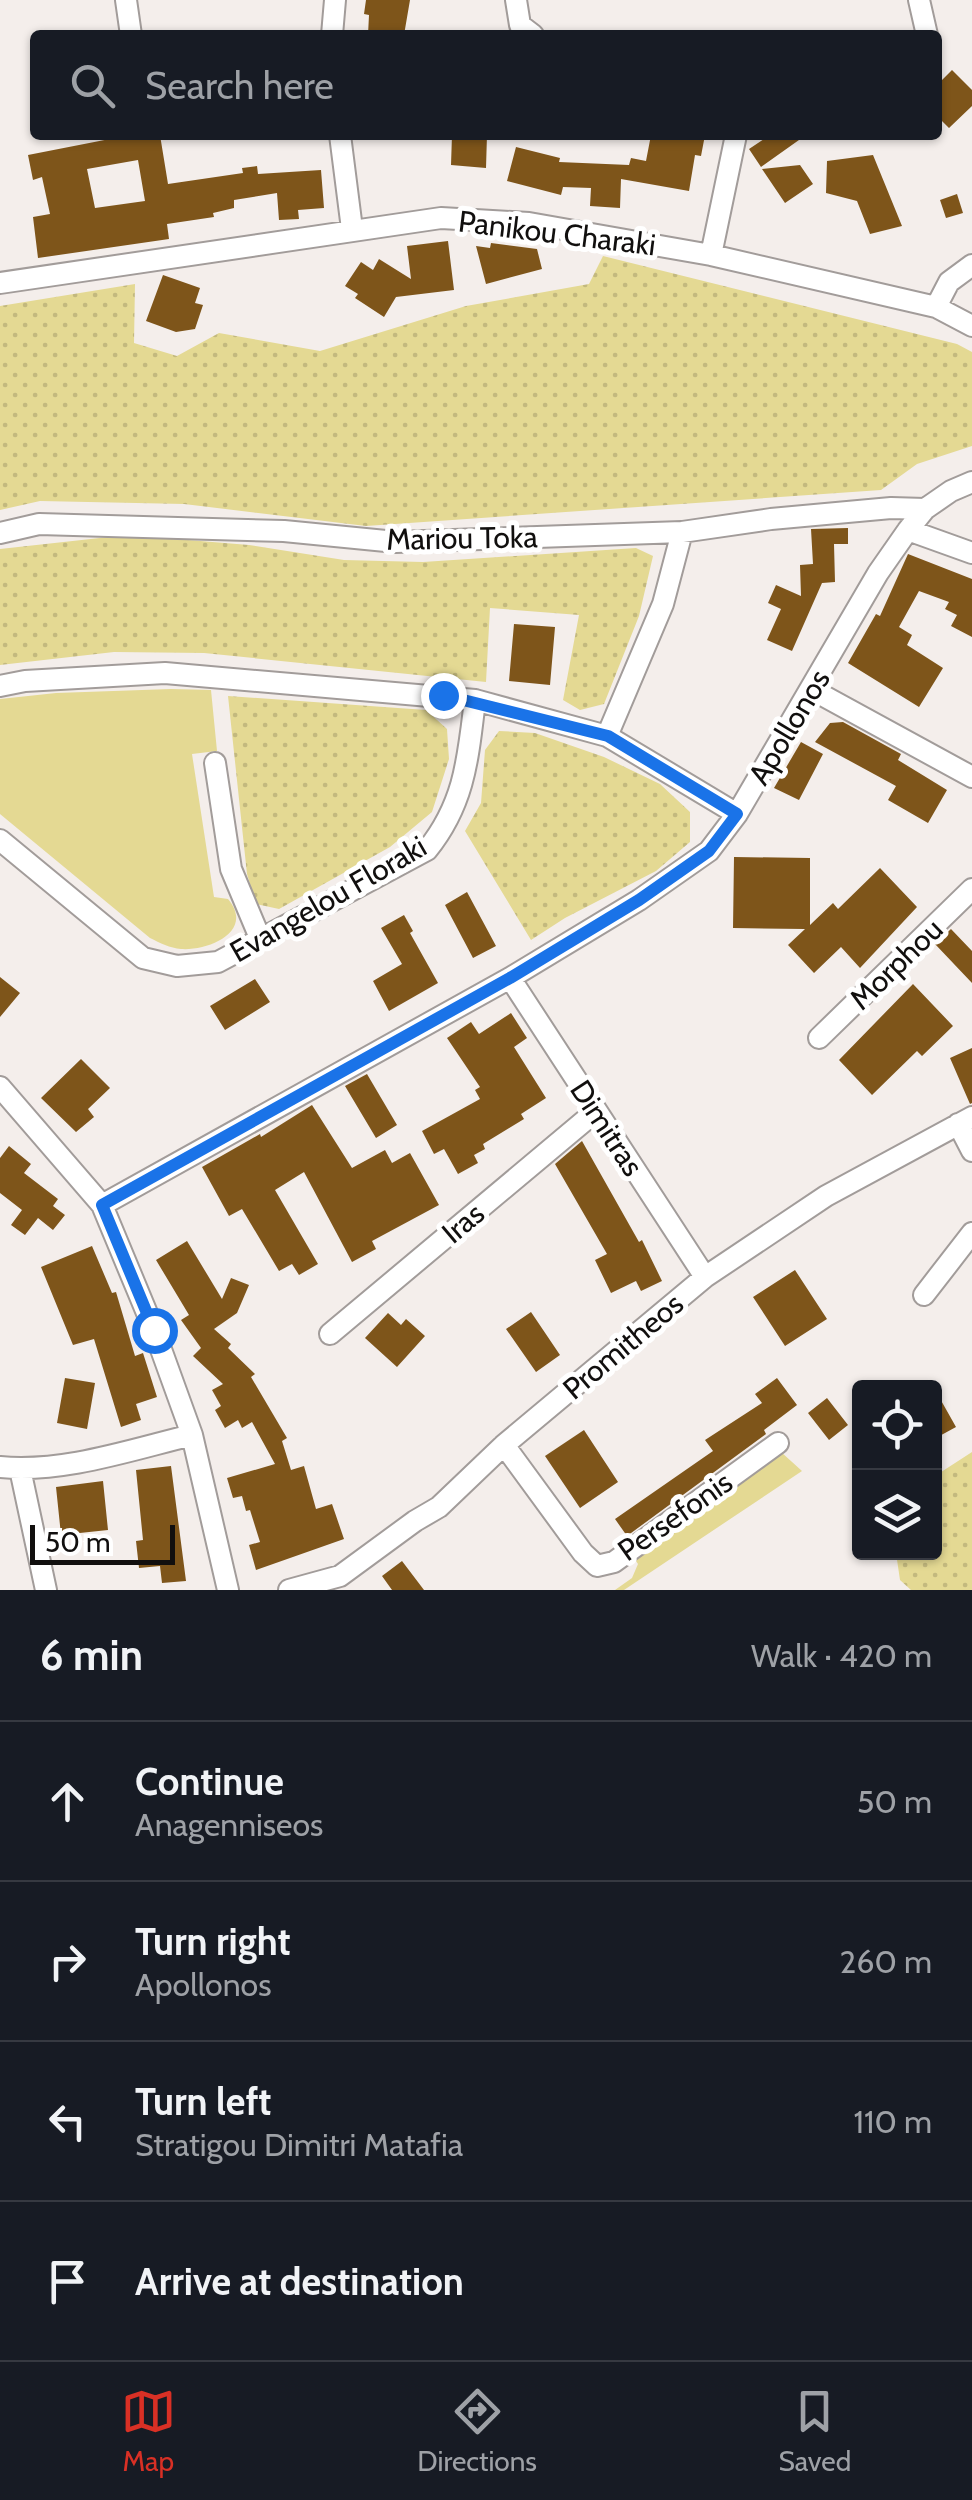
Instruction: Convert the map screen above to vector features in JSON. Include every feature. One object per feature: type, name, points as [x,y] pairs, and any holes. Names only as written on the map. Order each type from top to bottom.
[{"type":"street","points":[[126,0],[130,30]]},
{"type":"street","points":[[332,30],[335,0]]},
{"type":"street","points":[[516,0],[520,26],[526,30]]},
{"type":"street","points":[[919,0],[926,30]]},
{"type":"street","points":[[341,140],[352,229]]},
{"type":"street","points":[[711,255],[735,140]]},
{"type":"street","name":"Panikou Charaki","points":[[0,284],[440,218],[529,223],[711,255],[936,307],[972,326]]},
{"type":"street","points":[[936,307],[949,282],[972,266]]},
{"type":"street","name":"Apollonos","points":[[102,1205],[510,978],[639,900],[709,851],[737,814],[878,572],[924,510],[951,490],[972,482]]},
{"type":"street","name":"Mariou Toka","points":[[0,533],[39,524],[284,531],[396,542],[682,532],[891,508],[924,510]]},
{"type":"street","points":[[908,530],[972,553]]},
{"type":"street","points":[[608,736],[663,604],[682,532]]},
{"type":"street","points":[[0,686],[165,672],[474,700],[608,736],[737,814]]},
{"type":"street","points":[[812,689],[972,777]]},
{"type":"street","name":"Evangelou Floraki","points":[[0,840],[143,958],[177,966],[218,962],[427,850],[446,826],[462,790],[474,700]]},
{"type":"street","points":[[214,763],[231,869],[260,938]]},
{"type":"street","name":"Morphou","points":[[819,1038],[972,889]]},
{"type":"street","name":"Dimitras","points":[[510,978],[705,1277]]},
{"type":"street","points":[[0,1087],[102,1205],[192,1435],[228,1590]]},
{"type":"street","name":"Iras","points":[[330,1334],[595,1112]]},
{"type":"street","points":[[965,1120],[972,1151]]},
{"type":"street","name":"Promitheos","points":[[289,1590],[340,1576],[439,1507],[504,1445],[705,1277],[826,1196],[965,1120]]},
{"type":"street","points":[[924,1294],[972,1234]]},
{"type":"street","points":[[46,1590],[10,1468],[76,1463],[192,1435]]},
{"type":"street","name":"Persefonis","points":[[504,1445],[583,1553],[597,1566],[614,1562],[778,1443]]},
{"type":"shaded area","points":[[603,256],[957,344],[972,352],[972,446],[917,464],[881,490],[366,526],[184,504],[40,501],[0,510],[0,306],[135,284],[134,343],[177,356],[219,333],[320,351],[466,306],[589,284]]},
{"type":"shaded area","points":[[127,535],[249,545],[344,560],[423,562],[636,548],[653,556],[639,616],[604,704],[580,710],[563,700],[579,615],[490,608],[486,682],[204,653],[114,652],[0,665],[0,549]]},
{"type":"shaded area","points":[[211,690],[217,751],[192,754],[214,897],[228,899],[236,921],[225,937],[192,949],[173,948],[150,938],[0,814],[0,699]]},
{"type":"shaded area","points":[[228,696],[426,710],[447,729],[449,759],[432,812],[390,847],[279,909],[256,904],[247,874]]},
{"type":"shaded area","points":[[499,731],[535,733],[604,757],[660,784],[690,812],[690,842],[656,871],[531,940],[465,831],[481,803],[485,750]]},
{"type":"shaded area","points":[[781,1452],[802,1471],[624,1590],[615,1590],[632,1578],[638,1564],[634,1558]]},
{"type":"shaded area","points":[[972,1452],[972,1590],[911,1590],[900,1580],[897,1560],[942,1560],[942,1471]]},
{"type":"building","points":[[366,0],[410,0],[405,30],[368,30],[369,15],[364,14]]},
{"type":"building","points":[[952,70],[972,90],[972,106],[949,128],[942,121],[942,80]]},
{"type":"building","points":[[104,140],[161,140],[168,184],[243,173],[242,168],[257,166],[258,174],[321,170],[324,208],[298,210],[299,219],[279,220],[277,193],[234,200],[234,208],[213,213],[214,217],[167,224],[169,239],[38,258],[33,217],[50,214],[42,177],[33,180],[28,155]],"holes":[[[138,160],[145,201],[95,208],[87,169]]]},
{"type":"building","points":[[452,140],[487,140],[486,168],[451,165]]},
{"type":"building","points":[[650,140],[704,140],[701,156],[695,155],[689,191],[621,179],[620,208],[590,206],[591,188],[563,187],[561,195],[507,181],[516,147],[560,158],[559,162],[629,165],[631,158],[646,161]]},
{"type":"building","points":[[762,140],[799,140],[761,167],[749,149]]},
{"type":"building","points":[[873,155],[902,226],[870,234],[857,201],[826,193],[827,161]]},
{"type":"building","points":[[800,165],[813,184],[785,203],[762,169]]},
{"type":"building","points":[[957,194],[963,213],[946,218],[940,200]]},
{"type":"building","points":[[448,241],[454,290],[396,297],[384,317],[355,298],[358,294],[345,286],[361,262],[373,270],[379,259],[411,279],[407,246]]},
{"type":"building","points":[[491,243],[537,249],[542,269],[486,284],[476,246],[490,248]]},
{"type":"building","points":[[163,275],[200,288],[195,303],[203,305],[195,329],[176,332],[146,321]]},
{"type":"building","points":[[848,528],[848,544],[834,544],[835,582],[822,583],[792,651],[767,640],[781,609],[768,603],[776,585],[801,596],[800,565],[813,564],[811,529]]},
{"type":"building","points":[[908,554],[972,579],[972,637],[951,626],[957,615],[945,609],[949,602],[919,591],[899,627],[912,635],[907,645],[943,668],[919,707],[848,663],[876,614],[880,616]]},
{"type":"building","points":[[514,624],[555,627],[550,685],[509,681]]},
{"type":"building","points":[[843,722],[901,754],[898,760],[947,790],[928,823],[888,800],[896,786],[815,742],[830,723]]},
{"type":"building","points":[[801,742],[823,754],[799,800],[774,788]]},
{"type":"building","points":[[734,857],[810,858],[810,925],[833,903],[838,909],[880,868],[917,907],[860,968],[841,947],[814,973],[788,945],[805,929],[733,928]]},
{"type":"building","points":[[467,892],[496,946],[473,958],[445,905]]},
{"type":"building","points":[[404,915],[438,983],[389,1011],[373,981],[402,964],[381,928]]},
{"type":"building","points":[[951,929],[972,951],[972,983],[935,944]]},
{"type":"building","points":[[0,977],[20,993],[0,1017]]},
{"type":"building","points":[[255,979],[270,1002],[225,1030],[210,1006]]},
{"type":"building","points":[[913,984],[953,1026],[922,1056],[917,1051],[872,1095],[839,1060]]},
{"type":"building","points":[[511,1013],[527,1038],[514,1047],[546,1098],[521,1114],[524,1119],[483,1144],[485,1149],[474,1155],[478,1163],[458,1174],[444,1149],[434,1154],[422,1131],[480,1099],[475,1090],[480,1087],[447,1038],[471,1022],[479,1034]]},
{"type":"building","points":[[972,1048],[972,1103],[970,1104],[950,1058]]},
{"type":"building","points":[[81,1059],[110,1088],[88,1109],[94,1117],[76,1132],[41,1098]]},
{"type":"building","points":[[367,1074],[397,1125],[376,1138],[345,1086]]},
{"type":"building","points":[[312,1105],[352,1168],[385,1150],[392,1163],[410,1153],[439,1205],[372,1241],[376,1249],[352,1262],[304,1172],[275,1190],[318,1264],[299,1275],[292,1264],[279,1271],[242,1209],[229,1216],[202,1167]]},
{"type":"building","points":[[582,1141],[662,1281],[641,1291],[636,1281],[611,1293],[595,1260],[607,1254],[555,1164]]},
{"type":"building","points":[[9,1146],[31,1164],[24,1173],[58,1199],[53,1206],[65,1215],[53,1230],[38,1218],[25,1235],[11,1225],[22,1210],[0,1193],[0,1158]]},
{"type":"building","points":[[187,1241],[222,1299],[231,1278],[249,1285],[237,1313],[214,1329],[255,1374],[251,1377],[287,1438],[282,1441],[291,1470],[304,1466],[316,1509],[332,1504],[344,1539],[256,1570],[249,1545],[260,1542],[250,1510],[246,1511],[242,1496],[233,1498],[227,1478],[275,1464],[252,1422],[242,1428],[238,1420],[225,1428],[215,1410],[221,1406],[212,1390],[223,1384],[193,1356],[201,1348],[181,1320],[189,1315],[156,1260]]},
{"type":"building","points":[[92,1246],[112,1293],[116,1292],[135,1356],[143,1353],[157,1397],[136,1404],[141,1420],[121,1427],[94,1339],[73,1345],[41,1267]]},
{"type":"building","points":[[795,1270],[827,1319],[785,1346],[753,1297]]},
{"type":"building","points":[[531,1312],[560,1355],[536,1372],[506,1329]]},
{"type":"building","points":[[388,1313],[401,1325],[406,1319],[425,1336],[397,1367],[365,1338]]},
{"type":"building","points":[[65,1378],[95,1383],[87,1429],[57,1423]]},
{"type":"building","points":[[777,1378],[797,1405],[764,1430],[766,1434],[627,1536],[615,1519],[713,1451],[705,1440],[762,1403],[755,1394]]},
{"type":"building","points":[[827,1398],[848,1425],[829,1440],[808,1413]]},
{"type":"building","points":[[942,1402],[956,1427],[942,1435]]},
{"type":"building","points":[[584,1430],[618,1482],[580,1508],[545,1456]]},
{"type":"building","points":[[171,1466],[186,1581],[162,1583],[160,1566],[139,1568],[136,1541],[143,1540],[136,1470]]},
{"type":"building","points":[[103,1481],[108,1530],[61,1535],[56,1487]]},
{"type":"building","points":[[402,1561],[424,1590],[392,1590],[382,1576]]},
{"type":"route","points":[[154,1330],[102,1205],[510,978],[639,900],[709,851],[737,814],[608,736],[443,695]]}]
